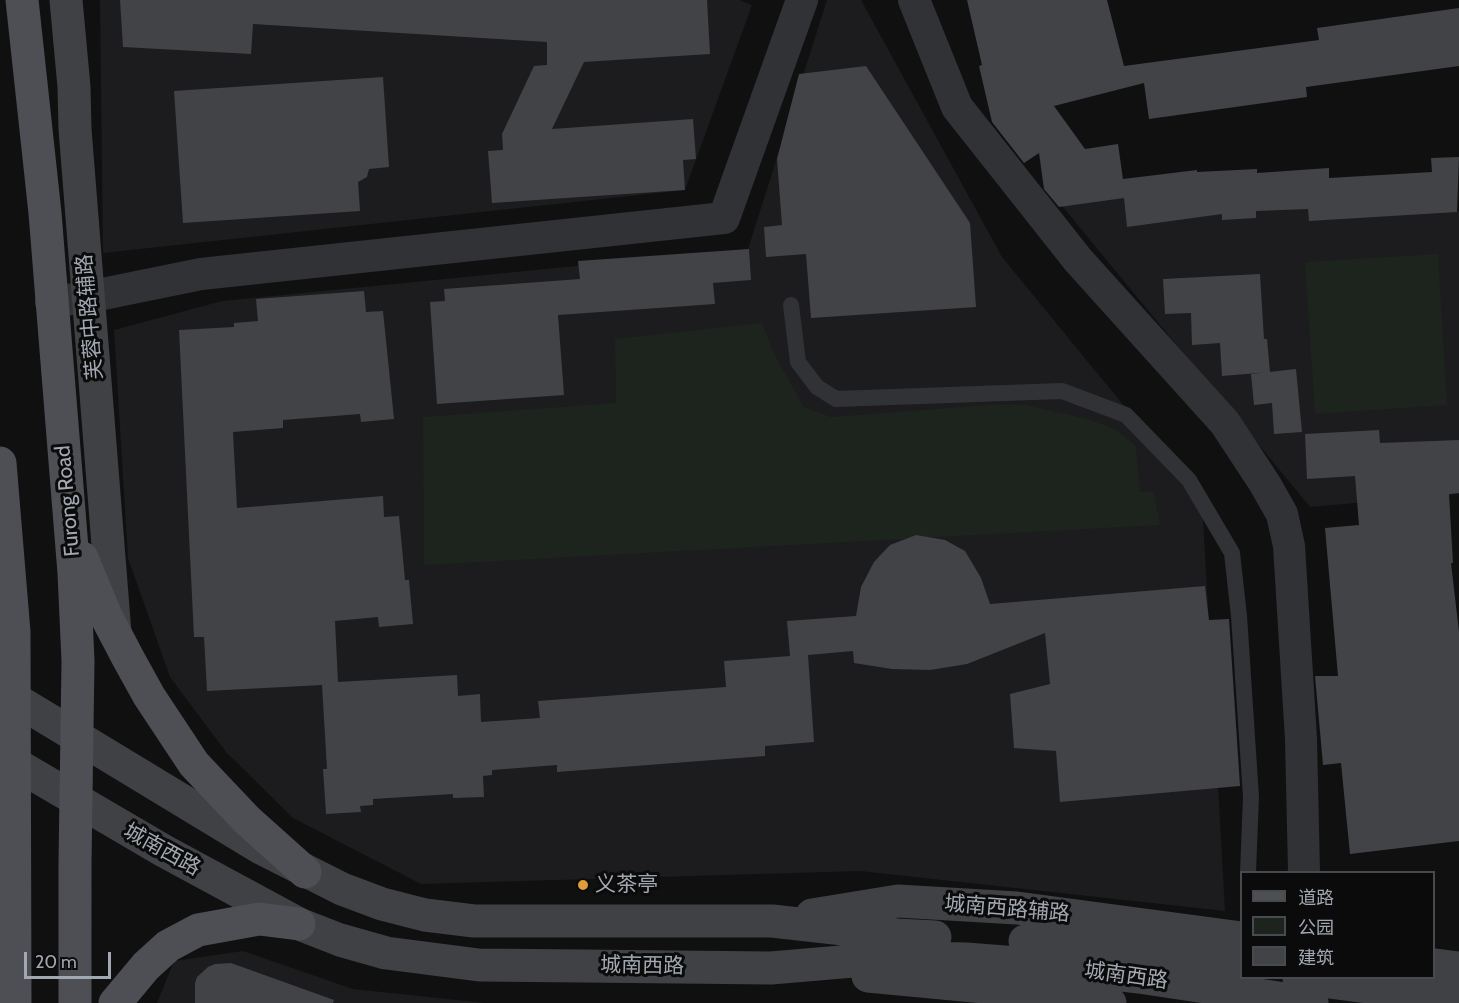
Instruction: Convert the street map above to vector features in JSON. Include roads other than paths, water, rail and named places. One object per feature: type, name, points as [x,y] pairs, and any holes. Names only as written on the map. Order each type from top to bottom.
[{"type":"main road","name":"Furong Road","points":[[22,0],[45,213],[70,522],[78,660],[75,1003]]},
{"type":"main road","name":"芙蓉中路辅路","points":[[66,0],[116,635]]},
{"type":"main road","points":[[0,463],[14,632],[8,695],[8,760],[15,1000]]},
{"type":"main road","points":[[70,522],[89,578],[116,635],[149,696],[194,764],[246,820],[305,872]]},
{"type":"main road","name":"城南西路","points":[[8,695],[259,847],[305,872],[382,904],[425,915],[474,921],[772,921],[897,935],[1017,940],[1085,947],[1244,982],[1312,1003]]},
{"type":"main road","name":"城南西路","points":[[8,760],[164,851],[299,924],[340,940],[386,953],[446,962],[479,964],[771,968],[900,957],[966,959],[1139,977],[1244,982]]},
{"type":"main road","name":"城南西路辅路","points":[[772,921],[898,901],[1017,908],[1240,938]]},
{"type":"main road","points":[[122,998],[168,946],[198,930],[259,919],[299,924]]},
{"type":"main road","points":[[0,943],[15,1000]]},
{"type":"main road","points":[[1435,965],[1459,968]]},
{"type":"main road","points":[[771,968],[1047,993],[1110,1003]]},
{"type":"main road","points":[[1307,979],[1459,999]]},
{"type":"street","points":[[51,302],[88,297],[201,274],[724,218],[802,0]]},
{"type":"street","points":[[914,0],[957,107],[1078,260],[1225,423],[1282,514],[1289,546],[1301,739],[1304,871]]},
{"type":"lane","points":[[791,305],[798,362],[817,387],[836,399],[1062,391],[1126,415],[1189,480],[1232,553],[1239,616],[1251,797],[1248,871]]},
{"type":"place","name":"义茶亭","points":[[583,885]]}]
